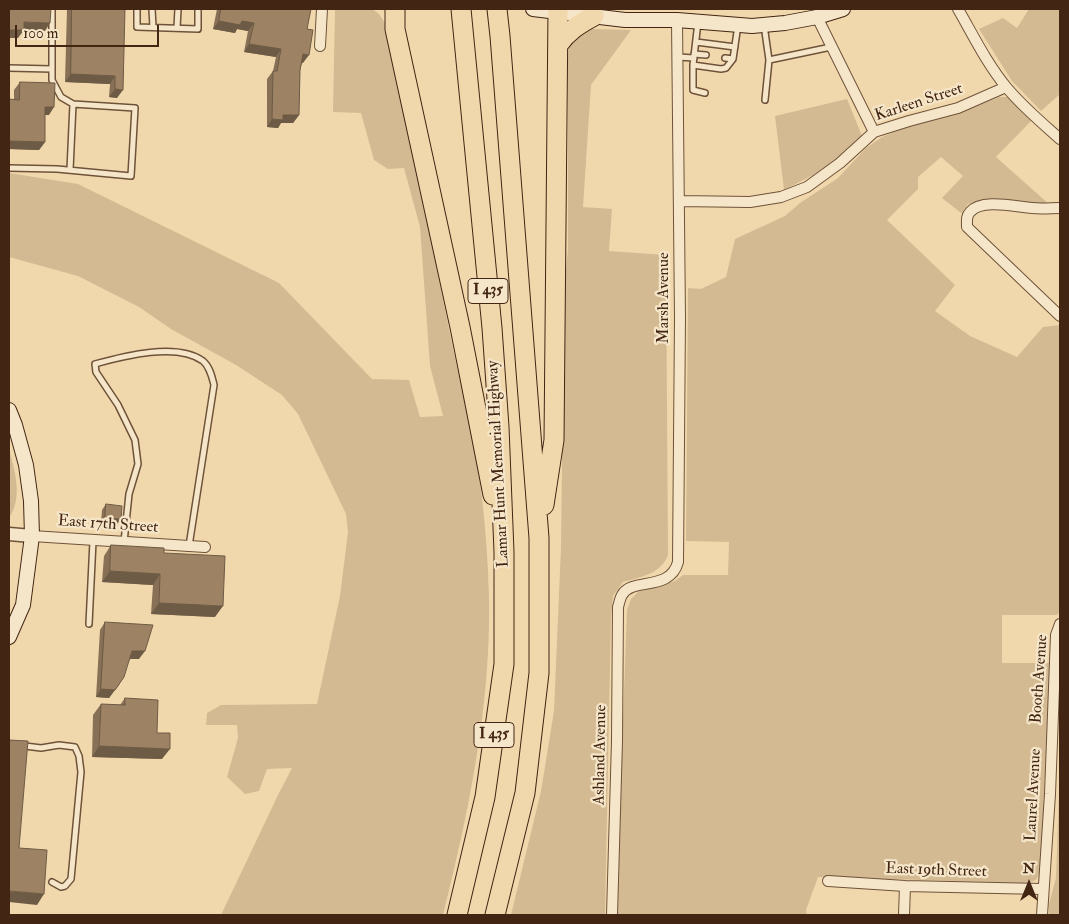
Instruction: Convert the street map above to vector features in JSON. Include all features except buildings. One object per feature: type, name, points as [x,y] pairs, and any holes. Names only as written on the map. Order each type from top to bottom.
[{"type":"highway","points":[[382,9],[395,29]]},
{"type":"highway","points":[[395,9],[395,29],[460,327],[504,552]]},
{"type":"highway","name":"Lamar Hunt Memorial Highway","points":[[457,915],[485,798],[504,664],[504,552],[499,427],[492,328],[461,9]]},
{"type":"highway","name":"Lamar Hunt Memorial Highway","points":[[495,915],[525,794],[539,673],[539,538],[497,9]]},
{"type":"highway","points":[[539,538],[554,440],[558,10]]},
{"type":"highway","points":[[558,45],[567,33],[580,23],[594,16]]},
{"type":"main road","points":[[533,9],[558,10],[625,20],[677,17]]},
{"type":"main road","points":[[650,9],[698,22],[738,25],[785,23],[817,17],[843,9]]},
{"type":"main road","points":[[9,410],[26,465],[32,536],[22,605],[9,638]]},
{"type":"street","points":[[320,46],[322,9]]},
{"type":"street","points":[[958,9],[987,59],[1006,87],[1060,139]]},
{"type":"street","name":"Marsh Avenue","points":[[622,595],[628,589],[670,577],[676,571],[678,562],[680,318],[677,17]]},
{"type":"street","points":[[817,17],[874,132]]},
{"type":"street","name":"Karleen Street","points":[[679,201],[750,202],[782,197],[807,187],[840,164],[874,132],[909,120],[958,108],[1006,87]]},
{"type":"street","points":[[1060,208],[984,205],[971,210],[967,217],[967,226],[1060,316]]},
{"type":"street","name":"East 17th Street","points":[[9,534],[205,548]]},
{"type":"street","name":"Ashland Avenue","points":[[612,915],[617,741],[618,607],[622,595]]},
{"type":"street","name":"Booth Avenue","points":[[1056,736],[1056,635],[1060,624]]},
{"type":"street","name":"Laurel Avenue","points":[[1042,915],[1042,889],[1056,736]]},
{"type":"street","name":"East 19th Street","points":[[828,881],[905,886],[1042,889]]},
{"type":"street","points":[[904,915],[905,886]]},
{"type":"lane","points":[[9,168],[70,170],[131,176],[135,108],[73,104],[61,97],[52,80],[52,9]]},
{"type":"lane","points":[[137,9],[137,27],[198,29],[198,9]]},
{"type":"lane","points":[[152,9],[152,27]]},
{"type":"lane","points":[[178,9],[178,28]]},
{"type":"lane","points":[[698,22],[693,65],[693,90],[705,93]]},
{"type":"lane","points":[[693,65],[726,68],[734,59],[738,25]]},
{"type":"lane","points":[[764,25],[768,60],[765,100]]},
{"type":"lane","points":[[696,42],[735,47]]},
{"type":"lane","points":[[768,60],[831,47]]},
{"type":"lane","points":[[677,57],[706,55]]},
{"type":"lane","points":[[726,58],[734,59]]},
{"type":"lane","points":[[9,68],[52,68]]},
{"type":"lane","points":[[70,170],[73,104]]},
{"type":"lane","points":[[124,543],[129,494],[138,464],[135,440],[118,405],[96,372],[94,364],[143,353],[183,352],[204,362],[210,371],[214,385],[189,546]]},
{"type":"lane","points":[[89,624],[93,541]]},
{"type":"lane","points":[[9,744],[41,748],[75,747],[79,756],[81,772],[71,879],[66,886],[61,887],[52,882]]},
{"type":"shaded area","points":[[335,9],[372,9],[379,14],[387,26],[472,434],[483,510],[489,585],[489,637],[482,718],[470,797],[443,915],[221,915],[292,768],[267,769],[259,791],[245,794],[227,777],[238,738],[237,725],[206,725],[207,713],[221,705],[317,704],[340,596],[348,532],[346,514],[298,414],[282,395],[236,365],[171,329],[139,307],[78,276],[9,257],[9,173],[78,184],[279,283],[372,379],[409,380],[420,417],[443,416],[430,366],[420,227],[404,168],[388,169],[374,160],[361,113],[333,112]]},
{"type":"shaded area","points":[[1029,9],[1060,9],[1060,94],[1041,111],[1012,81],[979,29],[1003,18],[1017,28]]},
{"type":"shaded area","points":[[582,30],[631,30],[591,85],[583,207],[612,209],[609,251],[666,255],[668,555],[661,567],[650,574],[623,582],[613,596],[605,915],[511,915],[541,791],[554,711],[561,547],[564,292],[568,249],[568,58],[569,42]]},
{"type":"shaded area","points":[[999,97],[1009,97],[1032,120],[996,157],[1050,205],[985,200],[968,204],[961,213],[942,198],[963,176],[941,157],[918,177],[918,189],[887,220],[955,285],[935,311],[970,336],[1017,357],[1043,327],[1060,325],[1060,611],[1057,615],[1002,615],[1002,663],[1051,663],[1040,872],[1036,880],[1027,883],[818,877],[806,910],[807,915],[616,915],[627,610],[631,599],[638,592],[675,581],[683,575],[728,575],[729,542],[686,541],[688,288],[701,289],[726,277],[735,239],[785,216],[800,203],[838,178],[866,148],[882,137],[906,127],[964,111]]},
{"type":"shaded area","points":[[847,99],[862,136],[835,161],[784,190],[775,116]]},
{"type":"shaded area","points":[[9,449],[17,493],[16,502],[9,518]]},
{"type":"shaded area","points":[[1060,759],[1060,915],[1049,915],[1049,904],[1056,878]]}]
